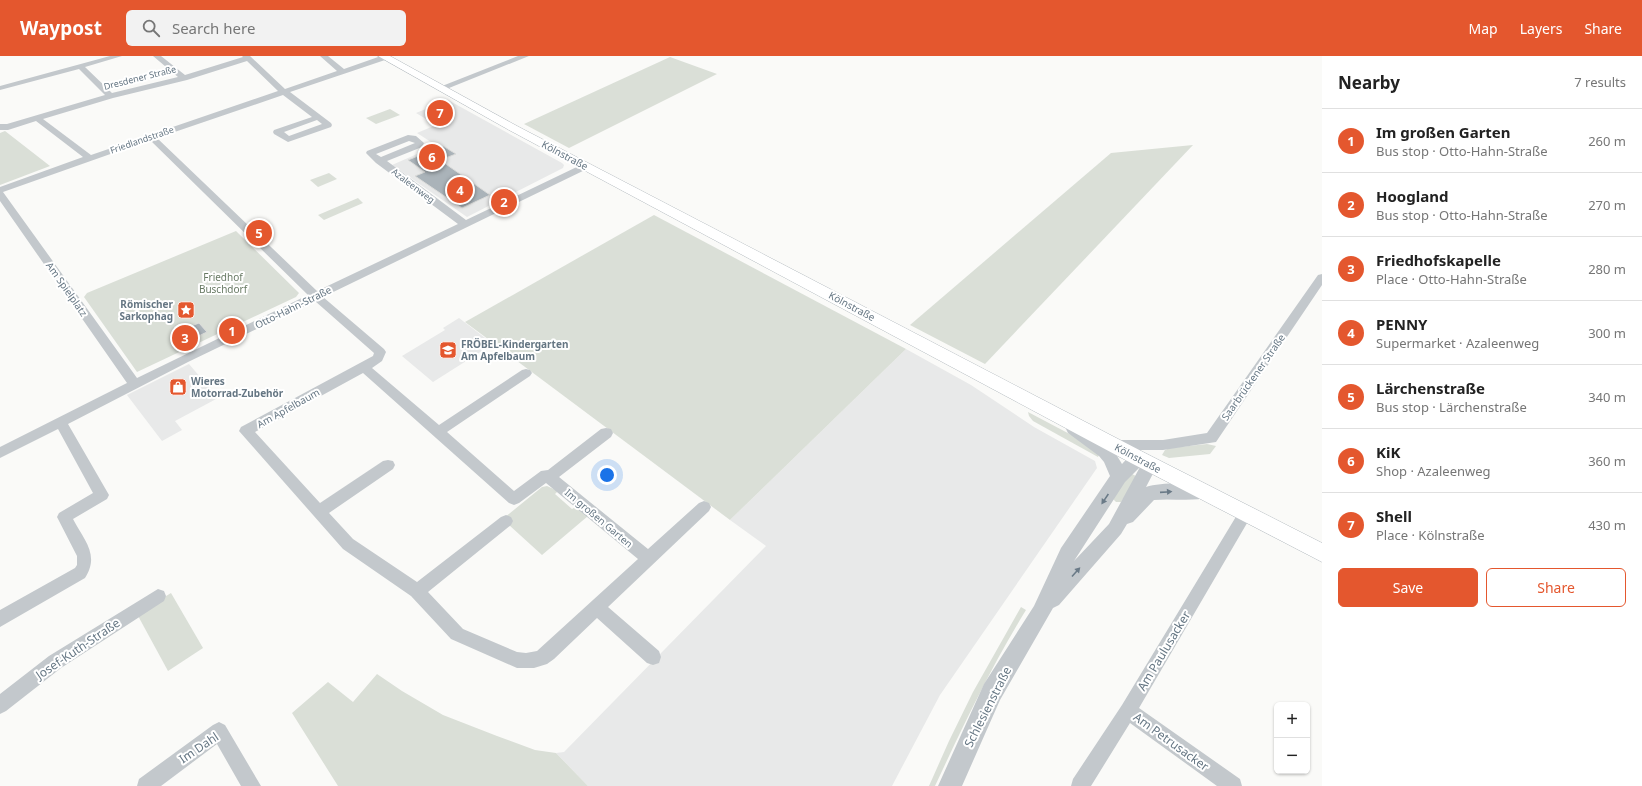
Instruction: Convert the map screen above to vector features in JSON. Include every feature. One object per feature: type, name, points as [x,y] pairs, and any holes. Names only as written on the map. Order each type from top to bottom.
[{"type":"main road","name":"Kölnstraße","points":[[384,57],[1112,445],[1322,553]]},
{"type":"street","points":[[0,88],[118,56]]},
{"type":"street","points":[[157,56],[184,78]]},
{"type":"street","points":[[324,56],[343,72]]},
{"type":"street","points":[[441,88],[525,56]]},
{"type":"street","points":[[247,57],[278,87],[318,117],[328,125],[288,139],[278,132],[318,117]]},
{"type":"street","name":"Dresdener Straße","points":[[0,127],[8,127],[110,96],[184,78],[247,57]]},
{"type":"street","name":"Friedlandstraße","points":[[0,190],[384,57]]},
{"type":"street","points":[[80,66],[110,96]]},
{"type":"street","points":[[37,118],[90,158]]},
{"type":"street","points":[[151,137],[316,296],[380,352],[378,358],[364,367],[514,499],[546,474],[549,477],[606,433]]},
{"type":"street","name":"Azaleenweg","points":[[379,161],[419,145],[420,142],[413,138],[408,138],[370,153],[379,161],[466,225]]},
{"type":"street","name":"Otto-Hahn-Straße","points":[[0,453],[135,384],[586,166]]},
{"type":"street","name":"Otto-Hahn-Straße","points":[[544,186],[577,176],[601,174]]},
{"type":"street","name":"Am Spielplatz","points":[[0,194],[135,384]]},
{"type":"street","name":"Saarbrückener Straße","points":[[1112,445],[1163,445],[1211,438],[1322,276]]},
{"type":"street","name":"Am Apfelbaum","points":[[364,367],[246,431],[348,544],[417,591],[457,634],[517,660],[526,661],[541,658],[598,608]]},
{"type":"street","points":[[438,432],[526,372]]},
{"type":"street","points":[[1047,409],[1105,452],[1111,459],[1119,477]]},
{"type":"street","points":[[0,619],[80,573],[84,567],[85,555],[64,517],[102,495],[60,422]]},
{"type":"street","points":[[1144,461],[1157,448],[1163,445]]},
{"type":"street","name":"Schlesienstraße","points":[[950,785],[992,692],[1040,612],[1068,554],[1119,477],[1144,461]]},
{"type":"street","name":"Schlesienstraße","points":[[1040,612],[1115,529],[1144,461]]},
{"type":"street","points":[[319,512],[388,465]]},
{"type":"street","name":"Im großen Garten","points":[[549,477],[649,559]]},
{"type":"street","points":[[1115,529],[1149,493],[1168,491],[1203,492]]},
{"type":"street","points":[[652,657],[598,608],[704,507]]},
{"type":"street","name":"Am Paulusacker","points":[[1080,786],[1128,711],[1245,514]]},
{"type":"street","points":[[417,591],[506,521]]},
{"type":"street","name":"Josef-Kuth-Straße","points":[[0,705],[55,662],[158,596]]},
{"type":"street","name":"Am Petrusacker","points":[[1128,711],[1233,786]]},
{"type":"street","name":"Im Dahl","points":[[146,786],[219,731],[252,786]]},
{"type":"shaded area","points":[[448,100],[562,163],[564,165],[563,168],[467,217],[392,165],[433,147],[428,143],[431,142],[417,133],[436,125],[416,113]]},
{"type":"shaded area","name":"FRÖBEL-Kindergarten Am Apfelbaum","points":[[459,318],[493,344],[433,382],[402,356],[445,330],[443,328]]},
{"type":"shaded area","points":[[906,349],[971,385],[1034,427],[1095,461],[1097,468],[940,695],[892,786],[588,786],[556,753],[564,752],[766,546],[730,520]]},
{"type":"shaded area","points":[[189,364],[218,398],[175,421],[182,430],[162,441],[127,395]]},
{"type":"green space","points":[[670,57],[717,74],[569,148],[524,124]]},
{"type":"green space","points":[[390,109],[400,115],[376,124],[366,118]]},
{"type":"green space","points":[[5,131],[50,166],[0,185],[0,133]]},
{"type":"green space","points":[[1193,145],[985,364],[910,325],[1111,153]]},
{"type":"green space","points":[[329,173],[337,179],[318,187],[310,180]]},
{"type":"green space","points":[[358,198],[363,203],[324,220],[318,215]]},
{"type":"green space","points":[[654,215],[906,349],[730,520],[465,322]]},
{"type":"green space","name":"Friedhof Buschdorf","points":[[236,231],[299,293],[296,297],[137,372],[84,297],[87,293]],"holes":[[[199,323],[207,332],[174,333],[177,331],[174,327],[179,324],[183,329]]]},
{"type":"green space","points":[[1028,412],[1081,440],[1099,455],[1098,457],[1033,421]]},
{"type":"green space","points":[[1207,444],[1216,446],[1210,454],[1169,458],[1162,455],[1165,450],[1170,448]]},
{"type":"green space","points":[[1130,473],[1138,477],[1121,502],[1116,502],[1112,498]]},
{"type":"green space","points":[[547,486],[558,491],[555,494],[572,509],[577,506],[588,516],[542,555],[509,525],[504,518],[542,487]]},
{"type":"green space","points":[[171,593],[203,648],[168,671],[137,614]]},
{"type":"green space","points":[[1021,607],[1026,610],[989,675],[935,786],[929,786],[973,692]]},
{"type":"green space","points":[[377,674],[402,691],[443,715],[535,750],[556,753],[588,786],[338,786],[292,713],[328,682],[353,702]]},
{"type":"building","points":[[443,146],[456,154],[440,160],[490,195],[462,208],[415,176],[425,172],[408,160]]},
{"type":"building","points":[[199,323],[207,332],[182,344],[173,333]]},
{"type":"place","name":"Shell","points":[[440,113]]},
{"type":"place","name":"KiK","points":[[432,157]]},
{"type":"place","name":"PENNY","points":[[460,190]]},
{"type":"place","name":"Hoogland","points":[[504,202]]},
{"type":"place","name":"Lärchenstraße","points":[[259,233]]},
{"type":"place","name":"Römischer Sarkophag","points":[[186,310]]},
{"type":"place","name":"Im großen Garten","points":[[232,331]]},
{"type":"place","name":"Friedhofskapelle","points":[[185,338]]},
{"type":"place","name":"FRÖBEL-Kindergarten Am Apfelbaum","points":[[448,350]]},
{"type":"place","name":"Wieres Motorrad-Zubehör","points":[[178,387]]}]
